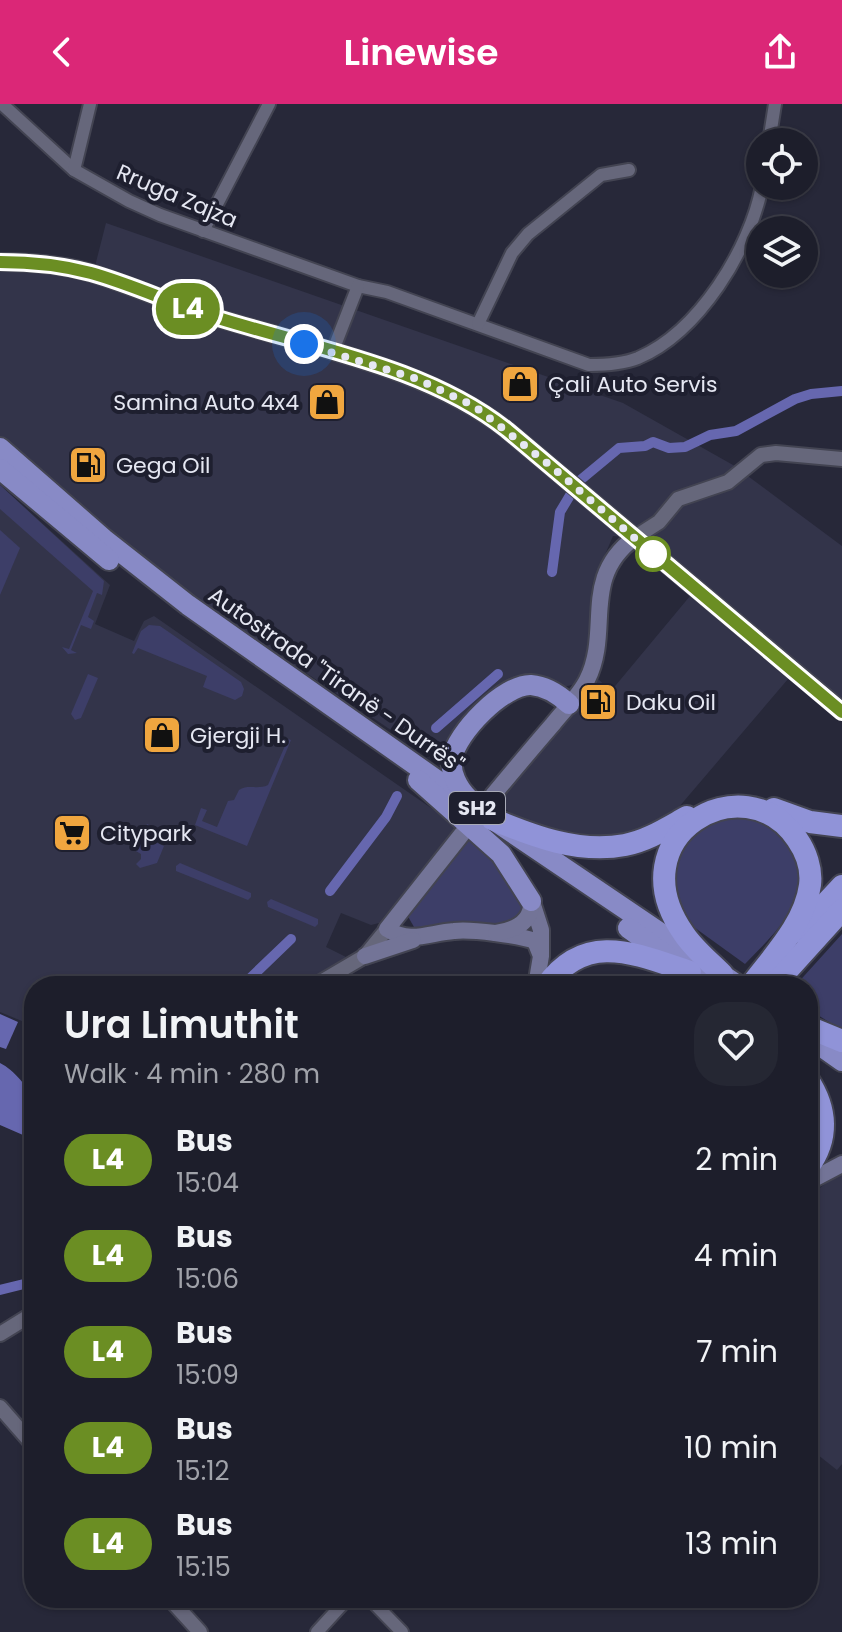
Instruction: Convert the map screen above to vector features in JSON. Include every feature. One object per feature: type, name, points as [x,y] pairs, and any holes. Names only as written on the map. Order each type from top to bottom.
[{"type":"highway","name":"Autostrada \"Tiranë - Durrës\"","points":[[0,448],[160,584],[484,813],[734,976]]},
{"type":"highway","name":"Autostrada \"Tiranë - Durrës\"","points":[[0,469],[153,594],[690,972],[709,976]]},
{"type":"highway","points":[[569,704],[543,687],[521,686],[505,694],[466,731],[455,750],[452,768],[458,785],[484,813],[548,840],[593,847],[639,842],[702,810],[734,802],[756,804],[810,822],[842,826]]},
{"type":"highway","points":[[418,780],[501,854],[531,901]]},
{"type":"highway","points":[[736,976],[684,934],[668,905],[664,890],[662,874],[672,843],[703,815],[727,808],[756,810],[781,821],[798,840],[807,860],[810,886],[791,954]]},
{"type":"highway","points":[[791,954],[842,886]]},
{"type":"highway","points":[[791,954],[842,910]]},
{"type":"highway","points":[[758,976],[842,926]]},
{"type":"highway","points":[[555,976],[565,964],[577,957],[601,950],[637,955],[690,972]]},
{"type":"highway","points":[[818,1031],[842,1041]]},
{"type":"highway","points":[[818,1044],[842,1061]]},
{"type":"highway","points":[[818,1060],[842,1076]]},
{"type":"highway","points":[[818,1096],[824,1120],[818,1148]]},
{"type":"main road","points":[[0,262],[47,264],[93,274],[203,314],[447,391],[490,417],[552,467],[842,711]]},
{"type":"main road","points":[[493,795],[583,686],[592,668],[603,578],[620,549],[634,538]]},
{"type":"main road","points":[[419,939],[403,937],[387,929],[402,906],[462,834]]},
{"type":"main road","points":[[486,932],[500,933],[523,924],[532,910],[531,901]]},
{"type":"main road","points":[[531,901],[541,930],[538,976]]},
{"type":"main road","points":[[402,906],[402,923],[408,928],[426,934],[471,930],[535,941],[541,956]]},
{"type":"main road","points":[[365,956],[439,933]]},
{"type":"main road","points":[[818,1177],[842,1164]]},
{"type":"street","name":"Rruga Zajza","points":[[2,104],[74,170],[129,201],[203,231],[358,286],[387,292],[576,362],[605,365],[637,358],[651,351],[704,306],[733,262],[758,200]]},
{"type":"street","points":[[74,170],[90,104]]},
{"type":"street","points":[[203,231],[269,104]]},
{"type":"street","points":[[771,128],[775,104]]},
{"type":"street","points":[[478,324],[512,253],[528,234],[601,175],[629,170]]},
{"type":"street","points":[[332,353],[358,286]]},
{"type":"street","points":[[634,538],[659,522],[678,499],[728,482],[761,455],[776,453],[842,459]]},
{"type":"street","points":[[331,976],[365,956],[387,929]]},
{"type":"street","points":[[0,1334],[24,1319]]},
{"type":"street","points":[[0,1407],[24,1435]]},
{"type":"street","points":[[178,1608],[200,1632]]},
{"type":"street","points":[[317,1632],[339,1608]]},
{"type":"street","points":[[379,1608],[402,1632]]},
{"type":"shaded area","points":[[106,223],[623,403],[733,465],[842,546],[842,712],[794,672],[673,814],[642,831],[608,839],[553,834],[535,822],[527,825],[497,803],[598,679],[611,691],[695,590],[634,538],[613,536],[592,585],[591,647],[586,671],[575,684],[564,687],[537,681],[469,722],[434,759],[165,578],[60,494],[0,436],[0,262],[93,274]]},
{"type":"shaded area","name":"Citypark","points":[[0,485],[110,585],[95,624],[134,641],[144,621],[154,616],[457,826],[379,923],[371,925],[341,913],[326,947],[346,957],[314,976],[24,976],[24,1022],[0,1012]]},
{"type":"shaded area","points":[[0,485],[104,581],[102,595],[97,593],[88,617],[94,621],[91,629],[81,625],[71,650],[77,653],[68,654],[62,647],[69,649],[93,591],[0,509]]},
{"type":"shaded area","points":[[0,530],[20,548],[0,595]]},
{"type":"shaded area","points":[[149,625],[160,626],[241,682],[244,689],[242,696],[235,700],[203,687],[207,676],[138,648],[132,653],[141,631]]},
{"type":"shaded area","points":[[88,674],[98,678],[81,718],[75,720],[71,714]]},
{"type":"shaded area","points":[[288,739],[291,740],[247,846],[195,825],[201,808],[207,810],[202,821],[217,827],[228,801],[234,800],[239,790],[268,785]]},
{"type":"shaded area","points":[[737,814],[767,823],[782,833],[793,848],[799,875],[798,890],[786,918],[745,964],[691,925],[675,903],[676,853],[707,821]]},
{"type":"shaded area","points":[[147,824],[151,826],[147,838],[164,846],[157,863],[140,868],[136,864],[141,854],[129,847],[139,842]]},
{"type":"shaded area","points":[[469,834],[480,841],[527,908],[512,925],[414,927],[406,913]]},
{"type":"shaded area","points":[[180,863],[251,893],[251,897],[248,900],[176,871]]},
{"type":"shaded area","points":[[271,899],[318,919],[318,924],[315,927],[268,907],[267,902]]},
{"type":"shaded area","points":[[842,934],[842,1030],[818,1015],[818,976],[804,976]]},
{"type":"shaded area","points":[[0,1014],[18,1022],[6,1049],[0,1047]]},
{"type":"shaded area","points":[[0,1063],[24,1085],[24,1133],[0,1125]]},
{"type":"shaded area","points":[[842,1171],[842,1464],[837,1470],[818,1455],[818,1189]]},
{"type":"waterway","points":[[552,572],[560,512],[578,482],[619,448],[645,446],[653,442],[669,448],[685,447],[710,435],[736,431],[795,399],[842,391]]},
{"type":"waterway","points":[[436,728],[498,674]]},
{"type":"waterway","points":[[330,891],[386,817],[397,796]]},
{"type":"waterway","points":[[252,976],[291,939]]},
{"type":"waterway","points":[[0,1290],[24,1284]]},
{"type":"bus line","name":"L4","points":[[0,262],[47,264],[93,274],[215,318],[417,379],[461,398],[552,467],[842,712]]},
{"type":"place","name":"Çali Auto Servis","points":[[520,384]]},
{"type":"place","name":"Samina Auto 4x4","points":[[327,402]]},
{"type":"place","name":"Gega Oil","points":[[88,465]]},
{"type":"place","name":"Daku Oil","points":[[598,702]]},
{"type":"place","name":"Gjergji H.","points":[[162,735]]},
{"type":"place","name":"Citypark","points":[[72,833]]},
{"type":"route","points":[[304,344],[417,379],[474,406],[552,467],[653,554]]}]
